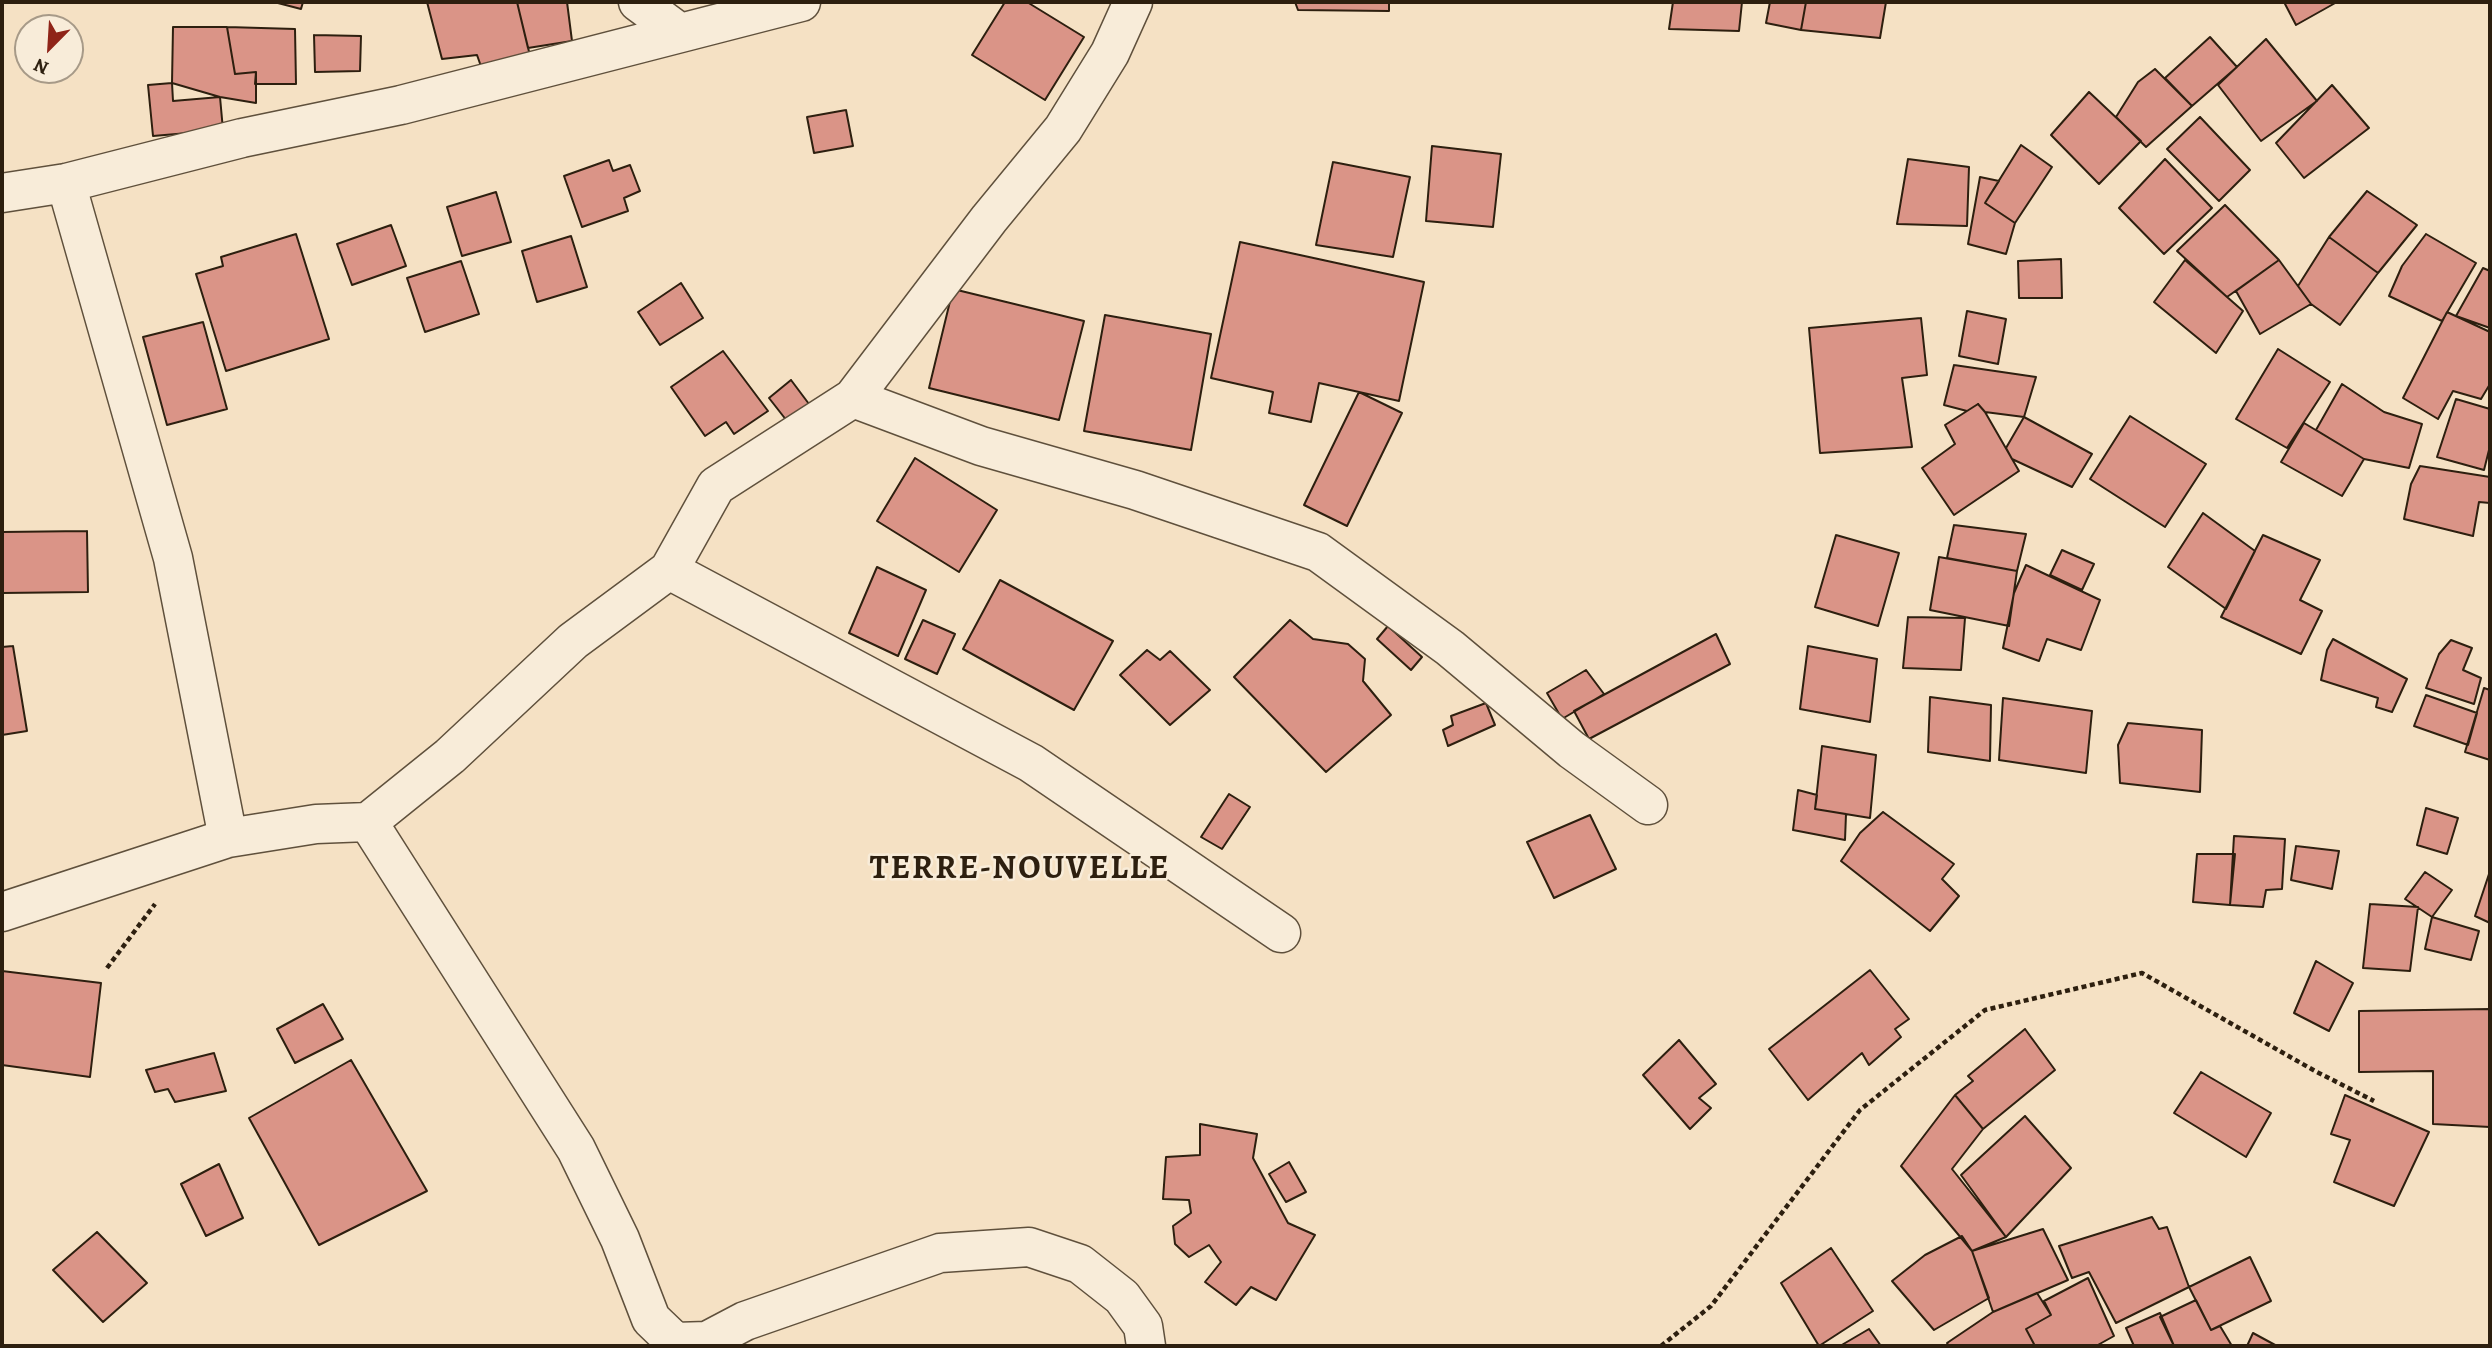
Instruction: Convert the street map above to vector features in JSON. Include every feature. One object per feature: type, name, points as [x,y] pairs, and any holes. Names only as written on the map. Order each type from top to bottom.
[{"type":"street","points":[[638,2],[680,33]]},
{"type":"street","points":[[2,193],[66,183],[242,138],[401,105],[801,2]]},
{"type":"street","points":[[2,912],[228,838],[316,824],[368,822],[450,756],[573,641],[669,570],[716,486],[853,398],[989,219],[1063,129],[1110,54],[1133,2]]},
{"type":"street","points":[[66,183],[173,558],[228,838]]},
{"type":"street","points":[[853,398],[981,446],[1135,490],[1318,552],[1450,648],[1572,750],[1648,805]]},
{"type":"street","points":[[669,570],[1031,762],[1281,933]]},
{"type":"street","points":[[368,822],[576,1149],[620,1239],[651,1319],[675,1342],[707,1341],[745,1321],[940,1252],[1029,1247],[1080,1264],[1122,1297],[1143,1326],[1146,1346]]},
{"type":"path","points":[[1661,1346],[1711,1306],[1860,1110],[1986,1010],[2142,973],[2315,1071],[2374,1101]]},
{"type":"building","points":[[274,2],[303,2],[301,9]]},
{"type":"building","points":[[427,2],[517,2],[532,64],[483,72],[477,55],[442,59]]},
{"type":"building","points":[[517,2],[567,2],[572,41],[528,48]]},
{"type":"building","points":[[1005,2],[1027,2],[1084,37],[1045,100],[972,55]]},
{"type":"building","points":[[1295,2],[1389,2],[1389,11],[1298,10]]},
{"type":"building","points":[[1673,2],[1742,2],[1739,31],[1669,29]]},
{"type":"building","points":[[1770,2],[1806,2],[1801,30],[1766,23]]},
{"type":"building","points":[[1806,2],[1886,2],[1880,38],[1801,30]]},
{"type":"building","points":[[2284,2],[2337,2],[2296,25]]},
{"type":"building","points":[[173,27],[227,27],[235,74],[256,72],[256,103],[220,97],[172,83]]},
{"type":"building","points":[[227,27],[295,29],[296,84],[255,84],[256,72],[235,74]]},
{"type":"building","points":[[314,35],[361,36],[360,71],[315,72]]},
{"type":"building","points":[[2210,37],[2237,67],[2192,106],[2165,78]]},
{"type":"building","points":[[2266,39],[2317,101],[2261,141],[2218,85]]},
{"type":"building","points":[[2155,69],[2192,106],[2146,147],[2116,117],[2138,82]]},
{"type":"building","points":[[172,83],[173,101],[220,97],[223,130],[153,136],[148,85]]},
{"type":"building","points":[[2332,85],[2369,128],[2304,178],[2276,143]]},
{"type":"building","points":[[2089,92],[2141,141],[2099,184],[2051,135]]},
{"type":"building","points":[[846,110],[853,146],[814,153],[807,117]]},
{"type":"building","points":[[2200,117],[2250,170],[2219,201],[2167,149]]},
{"type":"building","points":[[2021,145],[2052,167],[2015,223],[1985,203]]},
{"type":"building","points":[[1432,146],[1501,154],[1493,227],[1426,221]]},
{"type":"building","points":[[1908,159],[1969,167],[1967,226],[1897,224]]},
{"type":"building","points":[[2165,159],[2212,208],[2164,254],[2119,208]]},
{"type":"building","points":[[609,160],[613,171],[630,165],[640,191],[624,198],[628,211],[582,227],[564,176]]},
{"type":"building","points":[[1333,162],[1410,177],[1393,257],[1316,245]]},
{"type":"building","points":[[1980,177],[1999,181],[1985,203],[2015,223],[2006,254],[1968,244]]},
{"type":"building","points":[[2367,191],[2417,225],[2378,273],[2329,237]]},
{"type":"building","points":[[496,192],[511,242],[462,256],[447,207]]},
{"type":"building","points":[[2225,205],[2279,260],[2227,297],[2177,251]]},
{"type":"building","points":[[391,225],[406,266],[352,285],[337,244]]},
{"type":"building","points":[[296,234],[329,339],[226,371],[196,274],[223,266],[221,257]]},
{"type":"building","points":[[2426,234],[2476,263],[2442,321],[2389,296],[2402,266]]},
{"type":"building","points":[[571,236],[587,287],[537,302],[522,251]]},
{"type":"building","points":[[2329,237],[2378,273],[2340,325],[2311,304],[2298,286]]},
{"type":"building","points":[[1240,242],[1424,282],[1399,401],[1319,383],[1311,422],[1269,413],[1273,392],[1211,378]]},
{"type":"building","points":[[2061,259],[2062,298],[2019,298],[2018,261]]},
{"type":"building","points":[[2185,260],[2243,311],[2216,353],[2154,302]]},
{"type":"building","points":[[2279,260],[2311,304],[2260,334],[2236,291]]},
{"type":"building","points":[[461,261],[479,314],[425,332],[407,278]]},
{"type":"building","points":[[2483,268],[2490,271],[2490,328],[2456,316]]},
{"type":"building","points":[[681,283],[703,318],[660,345],[638,312]]},
{"type":"building","points":[[953,289],[1084,321],[1059,420],[929,388]]},
{"type":"building","points":[[1967,311],[2006,319],[1998,364],[1959,356]]},
{"type":"building","points":[[2447,312],[2490,332],[2490,384],[2481,399],[2453,391],[2438,419],[2403,398]]},
{"type":"building","points":[[1105,315],[1211,334],[1191,450],[1084,431]]},
{"type":"building","points":[[1921,318],[1927,375],[1902,378],[1912,447],[1820,453],[1809,328]]},
{"type":"building","points":[[203,322],[227,409],[167,425],[143,337]]},
{"type":"building","points":[[2278,349],[2330,382],[2287,448],[2236,419]]},
{"type":"building","points":[[723,351],[768,411],[734,434],[726,422],[705,436],[671,387]]},
{"type":"building","points":[[1954,365],[2036,377],[2024,417],[1985,412],[1978,404],[1967,411],[1944,405]]},
{"type":"building","points":[[791,380],[809,404],[787,421],[769,398]]},
{"type":"building","points":[[2342,384],[2384,412],[2422,424],[2409,468],[2364,459],[2316,430]]},
{"type":"building","points":[[1359,392],[1402,413],[1347,526],[1304,505]]},
{"type":"building","points":[[2456,399],[2490,409],[2490,446],[2484,470],[2437,457]]},
{"type":"building","points":[[1978,404],[2019,471],[1954,515],[1922,468],[1955,444],[1945,425]]},
{"type":"building","points":[[2130,416],[2206,464],[2165,527],[2090,479]]},
{"type":"building","points":[[2024,417],[2092,454],[2072,487],[2012,459],[2006,448]]},
{"type":"building","points":[[2304,423],[2364,459],[2342,496],[2281,462]]},
{"type":"building","points":[[915,458],[997,510],[959,572],[877,521]]},
{"type":"building","points":[[2420,466],[2490,477],[2490,503],[2479,502],[2473,536],[2404,519],[2411,484]]},
{"type":"building","points":[[2203,513],[2255,551],[2226,609],[2168,567]]},
{"type":"building","points":[[1954,525],[2026,534],[2017,571],[1947,558]]},
{"type":"building","points":[[87,531],[88,592],[2,593],[2,532]]},
{"type":"building","points":[[1836,535],[1899,553],[1878,626],[1815,607]]},
{"type":"building","points":[[2263,535],[2320,560],[2300,600],[2322,611],[2301,654],[2221,617]]},
{"type":"building","points":[[2062,550],[2094,564],[2082,590],[2050,575]]},
{"type":"building","points":[[1939,557],[2017,571],[2009,626],[1930,610]]},
{"type":"building","points":[[2026,565],[2100,600],[2081,650],[2047,639],[2039,661],[2003,648],[2014,593]]},
{"type":"building","points":[[877,567],[926,590],[898,656],[849,633]]},
{"type":"building","points":[[1000,580],[1113,641],[1074,710],[963,649]]},
{"type":"building","points":[[1908,617],[1965,618],[1961,670],[1903,668]]},
{"type":"building","points":[[923,620],[955,634],[937,674],[905,659]]},
{"type":"building","points":[[1290,620],[1313,639],[1348,644],[1365,659],[1363,681],[1391,715],[1326,772],[1234,677]]},
{"type":"building","points":[[1388,626],[1422,657],[1411,670],[1377,639]]},
{"type":"building","points":[[1716,634],[1730,664],[1589,739],[1574,711]]},
{"type":"building","points":[[2333,639],[2407,679],[2392,712],[2376,707],[2378,698],[2321,680],[2327,650]]},
{"type":"building","points":[[2451,640],[2472,648],[2463,670],[2481,678],[2474,704],[2426,688],[2439,654]]},
{"type":"building","points":[[13,646],[27,731],[2,735],[2,647]]},
{"type":"building","points":[[1808,646],[1877,659],[1870,722],[1800,709]]},
{"type":"building","points":[[1147,650],[1160,660],[1170,651],[1210,690],[1170,725],[1120,675]]},
{"type":"building","points":[[1586,670],[1604,694],[1562,719],[1547,693]]},
{"type":"building","points":[[2484,688],[2490,690],[2490,760],[2465,752]]},
{"type":"building","points":[[2426,695],[2477,713],[2468,745],[2414,726]]},
{"type":"building","points":[[1930,697],[1991,705],[1990,761],[1928,752]]},
{"type":"building","points":[[2003,698],[2092,711],[2086,773],[1999,760]]},
{"type":"building","points":[[1486,703],[1495,725],[1448,746],[1443,730],[1453,725],[1451,716]]},
{"type":"building","points":[[2128,723],[2202,730],[2200,792],[2120,783],[2118,745]]},
{"type":"building","points":[[1822,746],[1876,755],[1870,818],[1815,809]]},
{"type":"building","points":[[1798,790],[1817,795],[1815,809],[1846,814],[1845,840],[1793,830]]},
{"type":"building","points":[[1229,794],[1250,807],[1222,849],[1201,837]]},
{"type":"building","points":[[2426,808],[2458,818],[2447,854],[2417,845]]},
{"type":"building","points":[[1883,812],[1954,864],[1942,879],[1959,896],[1930,931],[1841,861],[1860,833]]},
{"type":"building","points":[[1590,815],[1616,869],[1554,898],[1527,842]]},
{"type":"building","points":[[2234,836],[2285,839],[2282,889],[2266,890],[2263,907],[2230,905]]},
{"type":"building","points":[[2296,846],[2339,851],[2332,889],[2291,880]]},
{"type":"building","points":[[2197,854],[2235,854],[2230,905],[2193,902]]},
{"type":"building","points":[[2490,871],[2490,923],[2475,916]]},
{"type":"building","points":[[2425,872],[2452,890],[2432,917],[2405,899]]},
{"type":"building","points":[[2370,904],[2418,907],[2410,971],[2363,968]]},
{"type":"building","points":[[2432,917],[2479,931],[2471,960],[2425,949]]},
{"type":"building","points":[[2316,961],[2353,983],[2329,1031],[2294,1013]]},
{"type":"building","points":[[1870,970],[1909,1019],[1895,1029],[1901,1037],[1869,1065],[1862,1053],[1808,1100],[1769,1049]]},
{"type":"building","points":[[2,971],[101,983],[90,1077],[2,1065]]},
{"type":"building","points":[[323,1004],[343,1039],[295,1063],[277,1029]]},
{"type":"building","points":[[2490,1009],[2490,1127],[2433,1124],[2433,1071],[2359,1072],[2359,1011]]},
{"type":"building","points":[[2025,1029],[2055,1070],[1983,1129],[1955,1095],[1973,1081],[1968,1076]]},
{"type":"building","points":[[1679,1040],[1716,1084],[1699,1098],[1711,1108],[1690,1129],[1643,1075]]},
{"type":"building","points":[[214,1053],[226,1091],[175,1102],[168,1089],[155,1092],[146,1070]]},
{"type":"building","points":[[351,1060],[427,1191],[319,1245],[249,1118]]},
{"type":"building","points":[[2201,1072],[2271,1113],[2246,1157],[2174,1113]]},
{"type":"building","points":[[1955,1095],[1983,1129],[1952,1169],[2006,1237],[1972,1251],[1901,1166]]},
{"type":"building","points":[[2345,1095],[2429,1132],[2394,1206],[2334,1182],[2350,1140],[2331,1134]]},
{"type":"building","points":[[2025,1116],[2071,1168],[2006,1237],[1961,1175]]},
{"type":"building","points":[[1200,1124],[1257,1134],[1253,1158],[1288,1223],[1315,1235],[1276,1300],[1251,1287],[1236,1305],[1205,1282],[1221,1262],[1209,1245],[1189,1257],[1175,1244],[1173,1226],[1191,1213],[1189,1200],[1163,1199],[1166,1157],[1200,1155]]},
{"type":"building","points":[[1289,1162],[1306,1192],[1286,1202],[1269,1174]]},
{"type":"building","points":[[219,1164],[243,1218],[206,1236],[181,1184]]},
{"type":"building","points":[[2152,1217],[2159,1229],[2167,1227],[2189,1287],[2116,1323],[2089,1272],[2072,1278],[2059,1246]]},
{"type":"building","points":[[2043,1229],[2068,1280],[1993,1312],[1972,1251]]},
{"type":"building","points":[[97,1232],[147,1283],[103,1322],[53,1270]]},
{"type":"building","points":[[1962,1236],[1972,1251],[1989,1298],[1934,1330],[1892,1281],[1925,1255]]},
{"type":"building","points":[[1831,1248],[1873,1311],[1819,1346],[1781,1283]]},
{"type":"building","points":[[2250,1257],[2271,1301],[2211,1330],[2189,1287]]},
{"type":"building","points":[[2088,1278],[2114,1336],[2096,1346],[2035,1346],[2026,1329],[2051,1315],[2044,1301]]},
{"type":"building","points":[[2037,1293],[2051,1315],[2026,1329],[2035,1346],[1949,1346],[1947,1343],[1993,1312]]},
{"type":"building","points":[[2196,1300],[2211,1330],[2220,1326],[2232,1346],[2174,1346],[2160,1317]]},
{"type":"building","points":[[2160,1313],[2174,1346],[2134,1346],[2126,1328]]},
{"type":"building","points":[[1869,1329],[1881,1346],[1840,1346]]},
{"type":"building","points":[[2253,1333],[2277,1346],[2247,1346]]},
{"type":"district","name":"TERRE-NOUVELLE","points":[[1020,870]]}]
